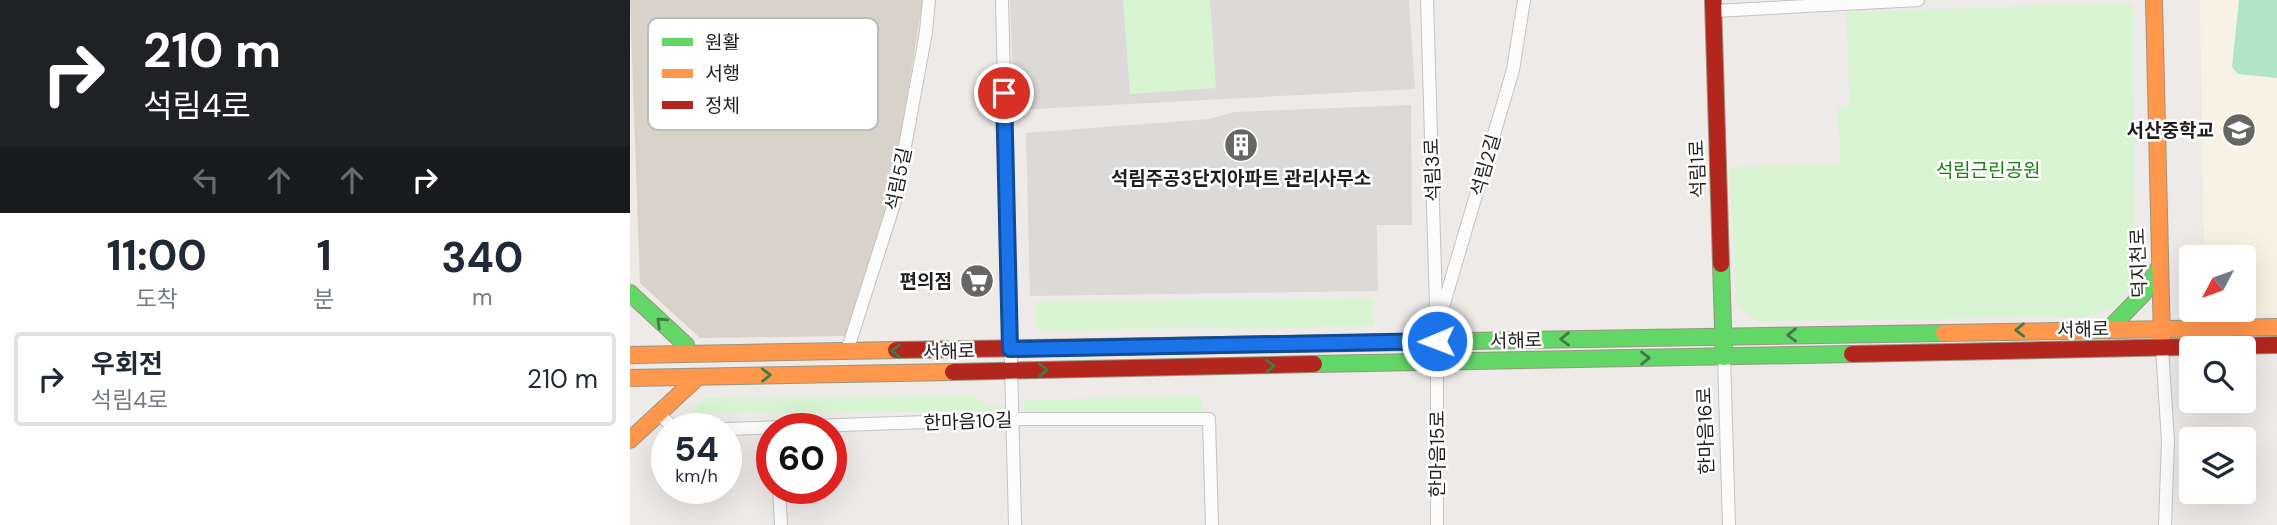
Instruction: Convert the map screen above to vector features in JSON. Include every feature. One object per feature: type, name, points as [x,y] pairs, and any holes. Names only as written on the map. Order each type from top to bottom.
[{"type":"main road","name":"덕지천로","points":[[2154,0],[2162,348]]},
{"type":"main road","name":"석림1로","points":[[1713,6],[1723,336]]},
{"type":"main road","points":[[2109,329],[2145,295],[2159,265]]},
{"type":"main road","points":[[630,293],[686,345],[687,354]]},
{"type":"main road","name":"서해로","points":[[630,355],[1010,349],[1437,334],[1723,336],[2277,327]]},
{"type":"main road","name":"한마음16로","points":[[1723,336],[1724,357]]},
{"type":"main road","name":"서해로","points":[[630,378],[2277,345]]},
{"type":"main road","points":[[658,413],[698,377]]},
{"type":"main road","points":[[630,440],[651,420]]},
{"type":"street","name":"석림5길","points":[[845,352],[895,201],[926,32],[929,0]]},
{"type":"street","points":[[1002,0],[1015,525]]},
{"type":"street","name":"석림3로","points":[[1427,0],[1437,334]]},
{"type":"street","name":"석림2길","points":[[1437,334],[1513,70],[1524,0]]},
{"type":"street","points":[[1713,6],[1917,0]]},
{"type":"street","name":"한마음15로","points":[[1437,334],[1437,525]]},
{"type":"street","name":"덕지천로","points":[[2162,348],[2168,441],[2165,525]]},
{"type":"street","name":"한마음16로","points":[[1724,357],[1729,525]]},
{"type":"street","name":"한마음10길","points":[[847,425],[1013,419],[1209,419],[1212,525]]},
{"type":"street","points":[[780,504],[781,525]]},
{"type":"shaded area","points":[[630,0],[923,0],[890,200],[846,336],[700,338],[640,283]]},
{"type":"shaded area","points":[[1010,0],[1409,0],[1415,89],[1014,110]]},
{"type":"shaded area","name":"서산중학교","points":[[2200,0],[2277,0],[2277,314],[2256,314],[2256,245],[2204,245]]},
{"type":"shaded area","points":[[1411,105],[1412,225],[1377,225],[1378,291],[1030,296],[1026,133],[1210,119],[1234,112]]},
{"type":"green space","points":[[1123,0],[1210,0],[1216,88],[1130,94]]},
{"type":"green space","points":[[2239,0],[2277,0],[2277,78],[2238,74],[2232,67]]},
{"type":"green space","name":"석림근린공원","points":[[2133,3],[2135,273],[2127,294],[2117,306],[2081,317],[1758,321],[1737,306],[1729,167],[1841,165],[1837,107],[1850,106],[1846,12]]},
{"type":"green space","points":[[1373,298],[1374,326],[1036,330],[1035,302]]},
{"type":"green space","points":[[975,396],[987,406],[1006,405],[1004,411],[690,413],[706,398]]},
{"type":"green space","points":[[1202,396],[1202,412],[1024,417],[1024,400]]},
{"type":"traffic: fast","points":[[1721,264],[1724,357]]},
{"type":"traffic: fast","points":[[2109,329],[2143,294],[2158,269]]},
{"type":"traffic: fast","points":[[630,293],[686,345],[687,354]]},
{"type":"traffic: fast","points":[[1354,343],[1944,333]]},
{"type":"traffic: fast","points":[[1314,364],[1852,354]]},
{"type":"traffic: slow","points":[[2154,0],[2162,341]]},
{"type":"traffic: slow","points":[[1944,333],[2277,327]]},
{"type":"traffic: slow","points":[[630,355],[896,350]]},
{"type":"traffic: slow","points":[[630,378],[953,372]]},
{"type":"traffic: slow","points":[[630,440],[698,377]]},
{"type":"traffic: jam","points":[[1713,0],[1721,264]]},
{"type":"traffic: jam","points":[[896,350],[1354,343]]},
{"type":"traffic: jam","points":[[1852,354],[2277,345]]},
{"type":"traffic: jam","points":[[953,372],[1314,364]]},
{"type":"place","name":"서산중학교","points":[[2239,130]]},
{"type":"place","name":"석림주공3단지아파트 관리사무소","points":[[1241,145]]},
{"type":"place","name":"편의점","points":[[977,281]]},
{"type":"route","points":[[1004,93],[1010,349],[1437,341]]}]
